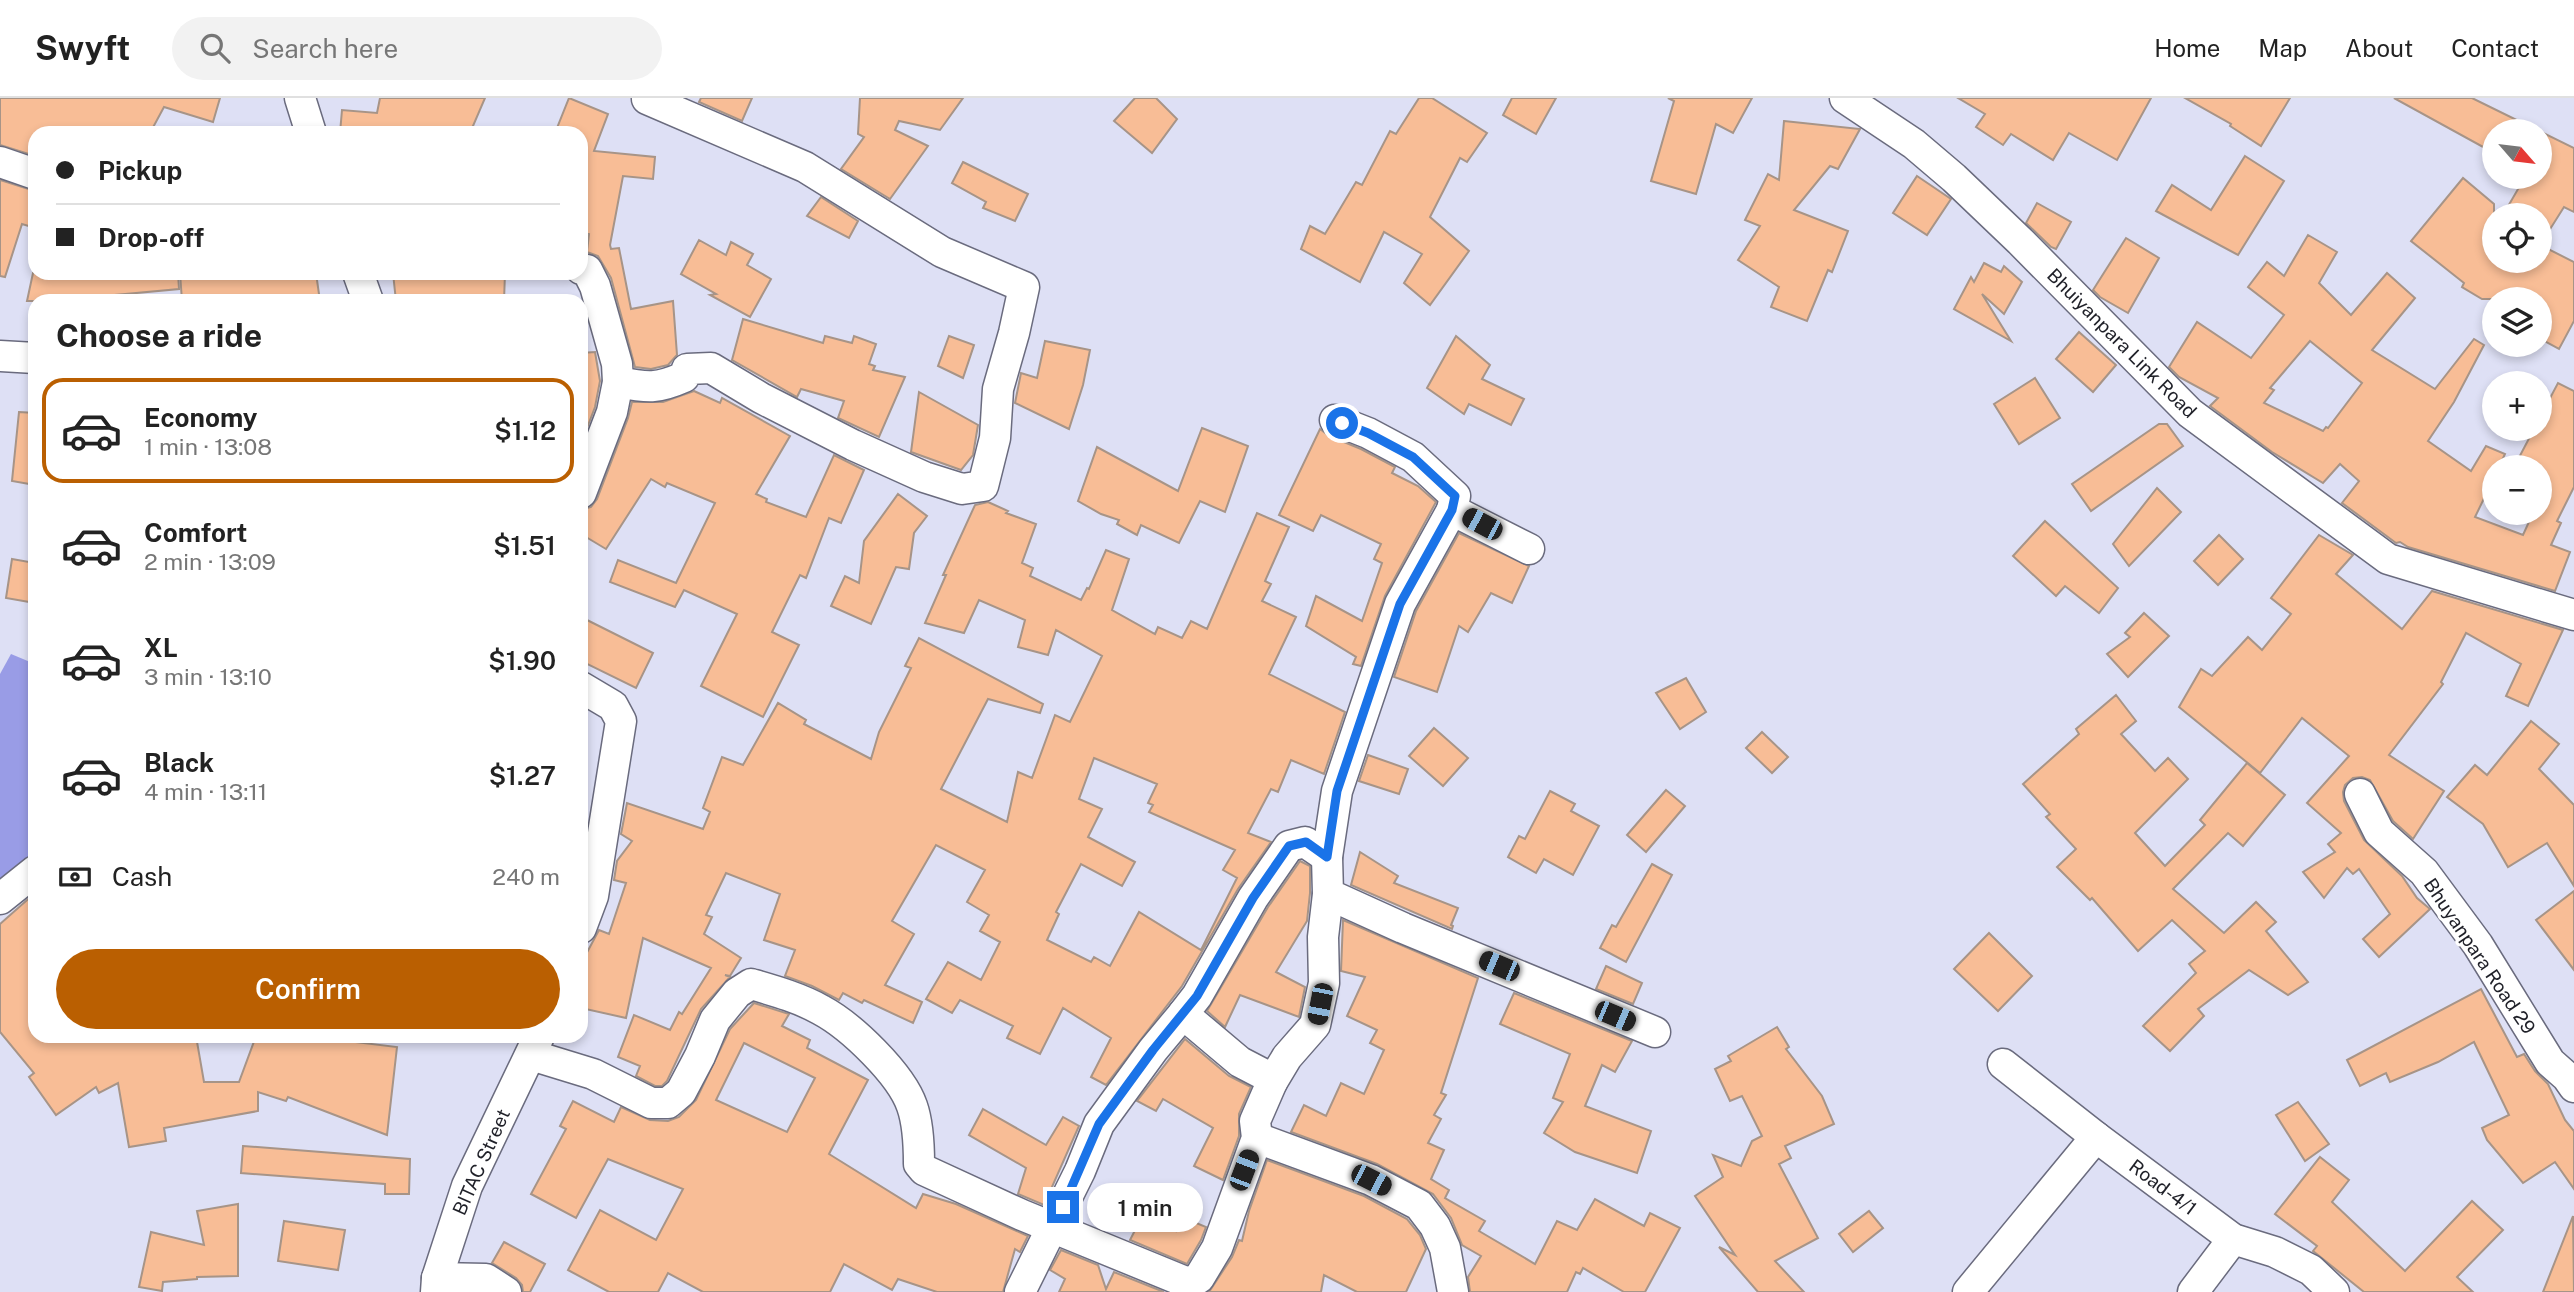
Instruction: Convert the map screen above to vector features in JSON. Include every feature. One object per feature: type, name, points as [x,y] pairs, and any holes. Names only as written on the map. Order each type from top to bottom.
[{"type":"street","points":[[300,98],[310,126]]},
{"type":"street","name":"Bhuiyanpara Link Road","points":[[1845,98],[1914,144],[1954,178],[2190,413],[2388,559],[2574,615]]},
{"type":"street","points":[[618,382],[648,388],[662,387],[684,377],[687,369],[710,368],[761,398],[853,445],[924,477],[962,489],[983,486],[995,438],[998,389],[1024,287],[942,252],[805,167],[647,99]]},
{"type":"street","points":[[0,162],[28,172]]},
{"type":"street","points":[[588,272],[595,286],[617,364],[618,382],[612,412],[588,474]]},
{"type":"street","points":[[0,356],[28,358]]},
{"type":"street","points":[[535,1045],[651,1103],[668,1103],[681,1092],[715,1020],[737,993],[751,984],[780,992],[822,1010],[861,1041],[895,1075],[913,1107],[919,1164],[924,1170],[1185,1287],[1199,1278],[1217,1248],[1257,1138],[1255,1121],[1272,1082],[1287,1057],[1315,1025],[1324,983],[1327,857],[1337,791],[1400,604],[1452,510],[1455,496],[1413,457],[1368,433],[1335,420]]},
{"type":"street","points":[[1452,510],[1529,549]]},
{"type":"street","points":[[588,691],[613,706],[621,722],[593,896],[588,909]]},
{"type":"street","name":"Bhuyanpara Road 29","points":[[2360,794],[2379,832],[2424,872],[2478,946],[2550,1062],[2574,1087]]},
{"type":"street","points":[[1020,1292],[1080,1171],[1099,1124],[1153,1050],[1197,996],[1253,898],[1289,846],[1306,842],[1327,857]]},
{"type":"street","points":[[0,899],[28,877]]},
{"type":"street","points":[[1328,894],[1654,1032]]},
{"type":"street","points":[[1184,1014],[1240,1062],[1265,1075],[1272,1082]]},
{"type":"street","name":"BITAC Street","points":[[436,1285],[467,1186],[535,1045]]},
{"type":"street","name":"Road-4/1","points":[[2003,1064],[2233,1239],[2275,1251],[2311,1270],[2334,1292]]},
{"type":"street","points":[[1968,1292],[2096,1137]]},
{"type":"street","points":[[1257,1138],[1371,1180],[1419,1205],[1435,1226],[1445,1248],[1453,1292]]},
{"type":"street","points":[[2193,1292],[2233,1239]]},
{"type":"street","points":[[436,1285],[486,1279],[506,1292]]},
{"type":"water","points":[[11,654],[28,661],[28,862],[0,880],[0,674]]},
{"type":"building","points":[[0,98],[220,98],[213,122],[164,107],[154,126],[28,126],[28,154],[0,145]]},
{"type":"building","points":[[380,98],[485,98],[473,126],[341,126],[342,110],[377,113]]},
{"type":"building","points":[[569,98],[608,114],[594,151],[655,157],[653,179],[623,176],[610,245],[611,249],[619,248],[631,309],[673,301],[677,355],[668,365],[651,369],[635,367],[611,278],[598,256],[588,252],[588,126],[558,126]]},
{"type":"building","points":[[701,98],[752,98],[742,121],[699,102]]},
{"type":"building","points":[[860,98],[963,98],[940,130],[899,121],[895,130],[928,146],[890,199],[841,169],[864,137],[858,134]]},
{"type":"building","points":[[1135,98],[1156,98],[1177,119],[1152,153],[1114,121]]},
{"type":"building","points":[[1419,98],[1432,98],[1487,133],[1467,162],[1460,158],[1430,217],[1469,251],[1430,305],[1404,283],[1422,254],[1384,232],[1360,282],[1301,249],[1310,226],[1325,234],[1356,182],[1362,185],[1390,131],[1396,134]]},
{"type":"building","points":[[1512,98],[1556,98],[1536,134],[1503,115]]},
{"type":"building","points":[[1668,98],[1752,98],[1733,133],[1716,124],[1696,194],[1651,181],[1674,101]]},
{"type":"building","points":[[1958,98],[2151,98],[2117,160],[2069,133],[2053,160],[2011,134],[2003,145],[1976,127],[1985,114]]},
{"type":"building","points":[[2185,98],[2290,98],[2261,146],[2230,126],[2231,124]]},
{"type":"building","points":[[2394,98],[2472,98],[2515,119],[2482,119],[2482,146]]},
{"type":"building","points":[[1784,121],[1860,129],[1838,169],[1830,166],[1794,210],[1848,231],[1832,272],[1828,270],[1807,321],[1771,307],[1779,287],[1738,260],[1760,226],[1745,220],[1768,174],[1779,180]]},
{"type":"building","points":[[2552,137],[2574,148],[2574,212],[2564,207],[2552,226],[2552,203],[2510,203],[2518,189],[2552,189]]},
{"type":"building","points":[[2245,156],[2284,181],[2238,255],[2156,211],[2172,185],[2211,210]]},
{"type":"building","points":[[963,162],[1028,194],[1015,221],[983,208],[986,202],[952,183]]},
{"type":"building","points":[[1917,176],[1951,199],[1927,235],[1893,213]]},
{"type":"building","points":[[2463,178],[2493,203],[2482,203],[2482,273],[2552,273],[2552,251],[2574,262],[2574,321],[2559,349],[2552,345],[2552,287],[2482,287],[2482,299],[2462,287],[2464,283],[2411,241]]},
{"type":"building","points":[[0,180],[28,189],[28,226],[22,224],[5,277],[0,276]]},
{"type":"building","points":[[821,197],[858,221],[849,238],[807,216]]},
{"type":"building","points":[[2037,203],[2071,222],[2056,249],[2026,223]]},
{"type":"building","points":[[2308,235],[2337,252],[2319,283],[2351,315],[2387,273],[2415,298],[2372,350],[2435,389],[2474,339],[2482,344],[2482,349],[2454,402],[2428,441],[2471,471],[2486,446],[2505,454],[2482,455],[2482,503],[2475,517],[2482,520],[2482,525],[2496,525],[2523,535],[2528,525],[2552,525],[2552,455],[2520,455],[2528,441],[2552,441],[2552,394],[2558,383],[2574,391],[2574,487],[2557,521],[2561,523],[2551,545],[2570,552],[2555,591],[2408,547],[2400,542],[2396,543],[2342,503],[2359,481],[2340,464],[2323,483],[2272,452],[2210,406],[2218,398],[2179,377],[2169,367],[2197,322],[2251,358],[2284,315],[2248,287],[2267,262],[2284,276]],"holes":[[[2310,341],[2362,383],[2323,431],[2264,403],[2274,390],[2270,388]]]},
{"type":"building","points":[[2126,238],[2159,258],[2128,313],[2093,290]]},
{"type":"building","points":[[699,240],[726,255],[731,242],[753,254],[747,265],[771,279],[750,317],[710,295],[716,294],[681,274]]},
{"type":"building","points":[[1984,263],[2001,272],[2004,266],[2022,282],[2004,314],[1982,294],[2011,341],[1954,309],[1971,277],[1974,282]]},
{"type":"building","points":[[32,280],[178,280],[179,289],[126,294],[28,294]]},
{"type":"building","points":[[180,280],[317,280],[319,294],[182,294]]},
{"type":"building","points":[[394,280],[505,280],[504,294],[395,294]]},
{"type":"building","points":[[743,319],[823,343],[825,336],[852,343],[854,336],[876,344],[869,364],[875,366],[873,370],[905,377],[879,437],[838,418],[844,401],[801,389],[797,397],[732,360]]},
{"type":"building","points":[[2079,332],[2116,365],[2093,392],[2056,359]]},
{"type":"building","points":[[949,336],[974,345],[963,378],[938,366]]},
{"type":"building","points":[[1456,336],[1490,365],[1482,379],[1524,399],[1511,425],[1469,404],[1464,414],[1427,388]]},
{"type":"building","points":[[1045,341],[1090,350],[1083,385],[1069,429],[1015,403],[1021,373],[1037,378]]},
{"type":"building","points":[[588,352],[595,352],[600,381],[588,426]]},
{"type":"building","points":[[2035,378],[2060,418],[2019,444],[1994,404]]},
{"type":"building","points":[[694,391],[720,403],[722,398],[790,436],[756,494],[767,499],[766,502],[806,517],[834,455],[864,470],[841,523],[829,518],[806,578],[800,575],[772,632],[799,645],[763,717],[701,686],[737,614],[684,590],[675,607],[610,582],[618,560],[676,583],[715,503],[667,483],[665,487],[651,479],[606,549],[588,538],[588,508],[597,499],[632,402],[663,402]]},
{"type":"building","points":[[919,392],[978,425],[973,455],[961,470],[911,452]]},
{"type":"building","points":[[19,412],[28,413],[28,484],[12,481]]},
{"type":"building","points":[[2159,424],[2167,424],[2183,446],[2091,511],[2072,484]]},
{"type":"building","points":[[1202,428],[1248,446],[1225,512],[1200,501],[1179,543],[1141,525],[1137,535],[1117,524],[1119,520],[1101,514],[1078,501],[1097,447],[1178,491]]},
{"type":"building","points":[[1320,429],[1329,436],[1395,467],[1392,473],[1418,486],[1436,502],[1385,596],[1361,666],[1353,664],[1356,657],[1306,626],[1316,596],[1362,621],[1382,563],[1374,559],[1381,544],[1321,515],[1313,531],[1279,515]]},
{"type":"building","points":[[2157,488],[2181,512],[2129,566],[2113,544]]},
{"type":"building","points":[[898,494],[927,516],[914,533],[909,569],[896,567],[871,624],[831,606],[845,576],[859,583],[864,541]]},
{"type":"building","points":[[988,502],[1008,511],[1006,513],[1036,524],[1022,563],[1033,568],[1030,576],[1081,600],[1087,588],[1089,589],[1106,550],[1129,559],[1112,610],[1155,634],[1158,627],[1182,638],[1191,621],[1207,629],[1257,513],[1289,527],[1265,581],[1271,584],[1262,601],[1296,617],[1269,674],[1345,712],[1324,774],[1291,760],[1278,792],[1271,789],[1248,833],[1271,842],[1238,889],[1182,986],[1106,1085],[1091,1077],[1111,1038],[1063,1008],[1040,1054],[1007,1038],[1013,1026],[960,1000],[952,1013],[926,999],[948,962],[981,980],[1000,942],[980,931],[989,915],[967,902],[985,870],[936,845],[892,921],[914,934],[885,985],[922,1002],[913,1023],[864,1000],[862,1003],[843,993],[839,1000],[785,976],[795,950],[764,940],[780,894],[726,873],[706,915],[712,917],[704,934],[741,958],[730,976],[725,975],[730,977],[701,1009],[667,1081],[662,1086],[655,1086],[636,1076],[640,1066],[618,1057],[634,1015],[670,1030],[679,1012],[682,1014],[711,968],[643,938],[626,1018],[588,1010],[588,951],[599,930],[609,934],[626,883],[614,880],[617,861],[632,841],[621,834],[627,803],[703,829],[710,812],[703,808],[722,757],[743,765],[778,703],[806,720],[804,724],[871,759],[879,732],[911,668],[905,666],[919,638],[1043,704],[1040,713],[988,699],[941,789],[1007,822],[1018,772],[1032,778],[1055,715],[1070,722],[1102,656],[1056,630],[1048,655],[1018,647],[1025,620],[979,600],[964,633],[925,623],[946,575],[943,575],[975,505]],"holes":[[[1094,758],[1157,784],[1148,803],[1153,805],[1149,812],[1235,850],[1223,870],[1237,878],[1201,950],[1139,912],[1110,966],[1094,957],[1091,962],[1047,940],[1059,914],[1056,912],[1081,864],[1122,886],[1135,862],[1088,837],[1102,809],[1079,799]]]},
{"type":"building","points":[[2045,521],[2118,588],[2099,613],[2065,586],[2056,596],[2013,556]]},
{"type":"building","points":[[1459,533],[1529,566],[1512,603],[1491,593],[1468,632],[1459,626],[1437,692],[1394,677],[1416,611]]},
{"type":"building","points":[[2219,535],[2243,559],[2218,585],[2194,561]]},
{"type":"building","points":[[2319,535],[2353,555],[2336,574],[2402,629],[2432,591],[2563,630],[2528,706],[2506,696],[2521,664],[2466,633],[2441,682],[2443,684],[2389,755],[2444,791],[2413,839],[2393,821],[2370,780],[2353,778],[2345,785],[2344,801],[2364,840],[2402,876],[2417,898],[2430,909],[2379,957],[2363,939],[2390,914],[2359,869],[2353,874],[2347,868],[2324,898],[2303,872],[2335,852],[2328,844],[2341,833],[2307,803],[2349,756],[2302,718],[2260,773],[2179,707],[2201,669],[2212,676],[2248,637],[2262,650],[2291,614],[2271,598]]},
{"type":"building","points":[[12,559],[28,562],[28,602],[6,598]]},
{"type":"building","points":[[2144,613],[2169,636],[2128,677],[2107,654],[2130,637],[2125,633]]},
{"type":"building","points":[[588,620],[653,653],[636,688],[588,664]]},
{"type":"building","points":[[1686,678],[1706,712],[1680,729],[1656,693]]},
{"type":"building","points":[[2116,695],[2136,721],[2121,734],[2155,771],[2168,758],[2188,779],[2135,833],[2165,866],[2205,825],[2200,820],[2247,763],[2285,795],[2243,846],[2228,833],[2173,889],[2224,933],[2256,902],[2276,922],[2266,931],[2308,982],[2288,995],[2249,970],[2198,1009],[2204,1016],[2170,1051],[2143,1026],[2196,973],[2189,964],[2205,951],[2172,920],[2138,951],[2092,898],[2090,900],[2057,867],[2076,849],[2046,817],[2050,814],[2023,784],[2079,734],[2076,729]]},
{"type":"building","points":[[2531,721],[2559,744],[2539,769],[2574,805],[2574,886],[2547,843],[2508,867],[2483,824],[2447,797],[2475,765],[2487,775]]},
{"type":"building","points":[[1434,728],[1468,758],[1443,786],[1409,756]]},
{"type":"building","points":[[1762,732],[1788,757],[1772,773],[1746,748]]},
{"type":"building","points":[[1368,755],[1408,769],[1399,794],[1359,781]]},
{"type":"building","points":[[1666,790],[1685,806],[1646,852],[1627,835]]},
{"type":"building","points":[[1550,791],[1575,804],[1571,811],[1599,826],[1573,875],[1544,859],[1536,873],[1508,857],[1519,836],[1525,839]]},
{"type":"building","points":[[1360,852],[1398,876],[1394,883],[1458,908],[1452,929],[1351,885]]},
{"type":"building","points":[[1300,861],[1310,866],[1307,921],[1276,972],[1305,987],[1299,1017],[1240,995],[1225,1027],[1207,1011],[1268,907]]},
{"type":"building","points":[[1652,864],[1672,875],[1626,962],[1600,948],[1612,925],[1616,927]]},
{"type":"building","points":[[2574,891],[2574,970],[2536,920]]},
{"type":"building","points":[[28,899],[28,1043],[197,1043],[204,1082],[239,1082],[253,1043],[364,1043],[397,1047],[387,1135],[288,1097],[286,1101],[258,1092],[258,1111],[164,1128],[166,1141],[129,1147],[118,1083],[99,1093],[96,1087],[56,1115],[29,1077],[34,1073],[0,1032],[0,924]]},
{"type":"building","points":[[1343,920],[1478,978],[1441,1093],[1446,1095],[1434,1115],[1441,1119],[1428,1143],[1444,1150],[1431,1179],[1449,1190],[1445,1198],[1485,1221],[1479,1231],[1535,1264],[1557,1221],[1577,1230],[1595,1199],[1644,1226],[1650,1213],[1680,1228],[1645,1292],[1624,1292],[1583,1268],[1580,1274],[1576,1272],[1567,1292],[1470,1292],[1468,1277],[1481,1256],[1462,1245],[1451,1218],[1433,1194],[1377,1164],[1291,1132],[1304,1105],[1326,1116],[1341,1083],[1364,1094],[1384,1050],[1370,1043],[1377,1030],[1347,1016],[1365,977],[1341,971]]},
{"type":"building","points":[[1989,933],[2032,976],[1998,1011],[1954,969]]},
{"type":"building","points":[[1606,966],[1642,983],[1633,1004],[1596,989]]},
{"type":"building","points":[[2481,989],[2517,1057],[2524,1054],[2548,1084],[2565,1120],[2574,1131],[2574,1189],[2555,1162],[2523,1183],[2487,1140],[2482,1128],[2509,1115],[2474,1042],[2438,1062],[2390,1082],[2386,1073],[2360,1086],[2347,1060]]},
{"type":"building","points":[[1514,993],[1632,1041],[1615,1072],[1602,1065],[1585,1106],[1651,1131],[1637,1173],[1575,1152],[1544,1133],[1563,1102],[1553,1098],[1570,1054],[1500,1024]]},
{"type":"building","points":[[754,1003],[789,1014],[782,1026],[810,1040],[807,1048],[868,1080],[829,1154],[916,1208],[923,1194],[956,1204],[1028,1236],[1020,1252],[1015,1249],[1003,1292],[937,1292],[898,1279],[892,1290],[844,1264],[830,1292],[703,1292],[668,1273],[658,1292],[609,1292],[568,1270],[600,1210],[656,1240],[683,1189],[608,1159],[576,1218],[531,1194],[566,1129],[560,1126],[573,1101],[614,1122],[621,1107],[650,1120],[668,1121],[679,1117],[696,1100],[730,1029]],"holes":[[[744,1043],[815,1078],[787,1132],[716,1100]]]},
{"type":"building","points":[[1777,1027],[1789,1047],[1786,1049],[1822,1096],[1834,1124],[1785,1146],[1791,1158],[1779,1164],[1818,1238],[1775,1261],[1804,1292],[1758,1292],[1719,1247],[1735,1255],[1695,1196],[1723,1177],[1713,1155],[1741,1166],[1752,1141],[1762,1136],[1742,1096],[1730,1101],[1715,1069],[1731,1061],[1728,1056]]},
{"type":"building","points":[[1185,1039],[1229,1076],[1251,1087],[1239,1114],[1239,1136],[1223,1180],[1194,1166],[1213,1128],[1163,1099],[1156,1111],[1137,1101]]},
{"type":"building","points":[[2298,1102],[2329,1144],[2305,1161],[2276,1115]]},
{"type":"building","points":[[983,1109],[1046,1145],[1063,1117],[1079,1126],[1044,1205],[1018,1194],[1026,1168],[969,1135]]},
{"type":"building","points":[[243,1146],[410,1159],[409,1194],[385,1194],[385,1184],[241,1173]]},
{"type":"building","points":[[2320,1157],[2349,1180],[2332,1202],[2405,1271],[2472,1201],[2503,1230],[2457,1277],[2473,1292],[2364,1292],[2313,1251],[2317,1246],[2275,1214]]},
{"type":"building","points":[[1267,1160],[1364,1196],[1407,1219],[1420,1235],[1426,1249],[1406,1292],[1357,1292],[1324,1275],[1321,1292],[1209,1292],[1232,1257],[1239,1240],[1242,1241],[1249,1211]]},
{"type":"building","points":[[238,1204],[238,1276],[197,1277],[163,1282],[162,1291],[139,1287],[151,1232],[204,1245],[197,1211]]},
{"type":"building","points":[[1869,1211],[1883,1228],[1853,1252],[1839,1234]]},
{"type":"building","points":[[1144,1213],[1176,1231],[1182,1217],[1206,1227],[1187,1264],[1130,1240]]},
{"type":"building","points":[[2573,1216],[2574,1292],[2543,1292]]},
{"type":"building","points":[[284,1221],[345,1230],[338,1270],[278,1261]]},
{"type":"building","points":[[504,1242],[545,1264],[530,1292],[523,1292],[522,1285],[516,1278],[492,1263]]},
{"type":"building","points":[[1061,1250],[1098,1265],[1106,1289],[1114,1272],[1164,1292],[1059,1292],[1065,1279],[1050,1270]]},
{"type":"route","points":[[1063,1207],[1099,1124],[1153,1050],[1197,996],[1253,898],[1289,846],[1306,842],[1327,857],[1337,791],[1400,604],[1452,510],[1455,496],[1413,457],[1368,433],[1342,423]]}]
